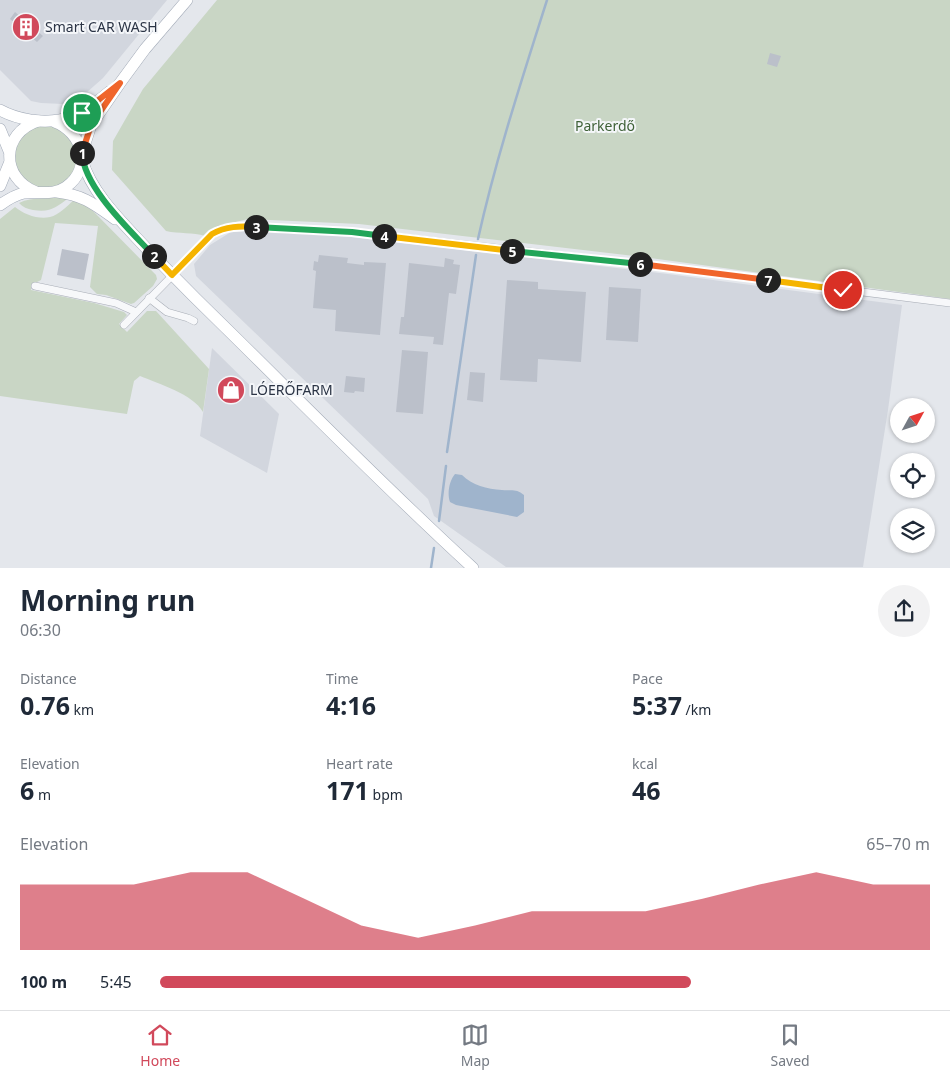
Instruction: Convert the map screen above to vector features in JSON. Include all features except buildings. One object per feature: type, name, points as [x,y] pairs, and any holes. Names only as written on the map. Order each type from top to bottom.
[{"type":"main road","points":[[57,192],[71,183],[76,176],[91,125],[146,49],[187,0]]},
{"type":"main road","points":[[55,122],[82,113],[120,83]]},
{"type":"main road","points":[[0,110],[20,118],[62,124],[73,133],[80,146],[85,171],[96,191],[128,229],[172,275],[414,513],[474,568]]},
{"type":"main road","points":[[0,186],[9,164],[9,151],[12,142],[22,128],[38,121]]},
{"type":"main road","points":[[0,130],[9,151]]},
{"type":"main road","points":[[9,164],[16,179],[22,185],[36,192]]},
{"type":"main road","points":[[0,205],[23,193],[36,192],[47,194],[57,192],[76,195],[87,199],[128,229]]},
{"type":"street","points":[[124,325],[212,234],[226,228],[246,226],[352,232],[657,266],[950,303]]},
{"type":"street","points":[[35,286],[116,303],[136,312]]},
{"type":"street","points":[[149,298],[167,312],[194,321]]},
{"type":"shaded area","points":[[0,0],[167,0],[103,78],[77,101],[63,104],[31,101],[0,70]]},
{"type":"shaded area","points":[[275,231],[351,237],[668,274],[902,305],[888,410],[863,567],[506,567],[434,516],[428,499],[196,276],[194,264],[210,245],[231,232]]},
{"type":"shaded area","name":"LÓERŐFARM","points":[[212,348],[279,414],[267,473],[200,436]]},
{"type":"green space","name":"Parkerdő","points":[[217,0],[950,0],[950,299],[643,257],[359,224],[248,219],[219,226],[205,236],[166,231],[112,170],[113,141],[143,89]]},
{"type":"green space","points":[[56,123],[79,148],[72,180],[42,192],[18,180],[12,145],[27,127]]},
{"type":"green space","points":[[70,197],[61,204],[44,211],[29,209],[19,203],[30,200]]},
{"type":"green space","points":[[74,200],[81,202],[93,211],[156,275],[157,279],[153,286],[131,304],[106,295],[97,294],[90,287],[98,226],[55,223],[41,280],[31,285],[31,290],[94,303],[124,312],[127,315],[119,324],[127,332],[147,311],[156,311],[209,369],[203,412],[192,400],[184,395],[140,376],[134,381],[127,414],[0,396],[0,219],[15,207],[31,216],[50,217],[60,212]]},
{"type":"water","points":[[455,474],[462,475],[475,484],[485,487],[521,493],[524,495],[524,512],[517,517],[456,505],[450,502],[449,488]]},
{"type":"waterway","points":[[478,239],[501,149],[547,0]]},
{"type":"waterway","points":[[447,452],[476,255]]},
{"type":"waterway","points":[[439,521],[446,466]]},
{"type":"waterway","points":[[431,568],[434,548]]},
{"type":"place","name":"Smart CAR WASH","points":[[26,27]]},
{"type":"place","name":"LÓERŐFARM","points":[[231,390]]},
{"type":"route","points":[[82,113],[120,83],[86,134],[82,160],[85,171],[96,191],[128,229],[172,275],[218,230],[246,226],[352,232],[648,265],[843,290]]}]
